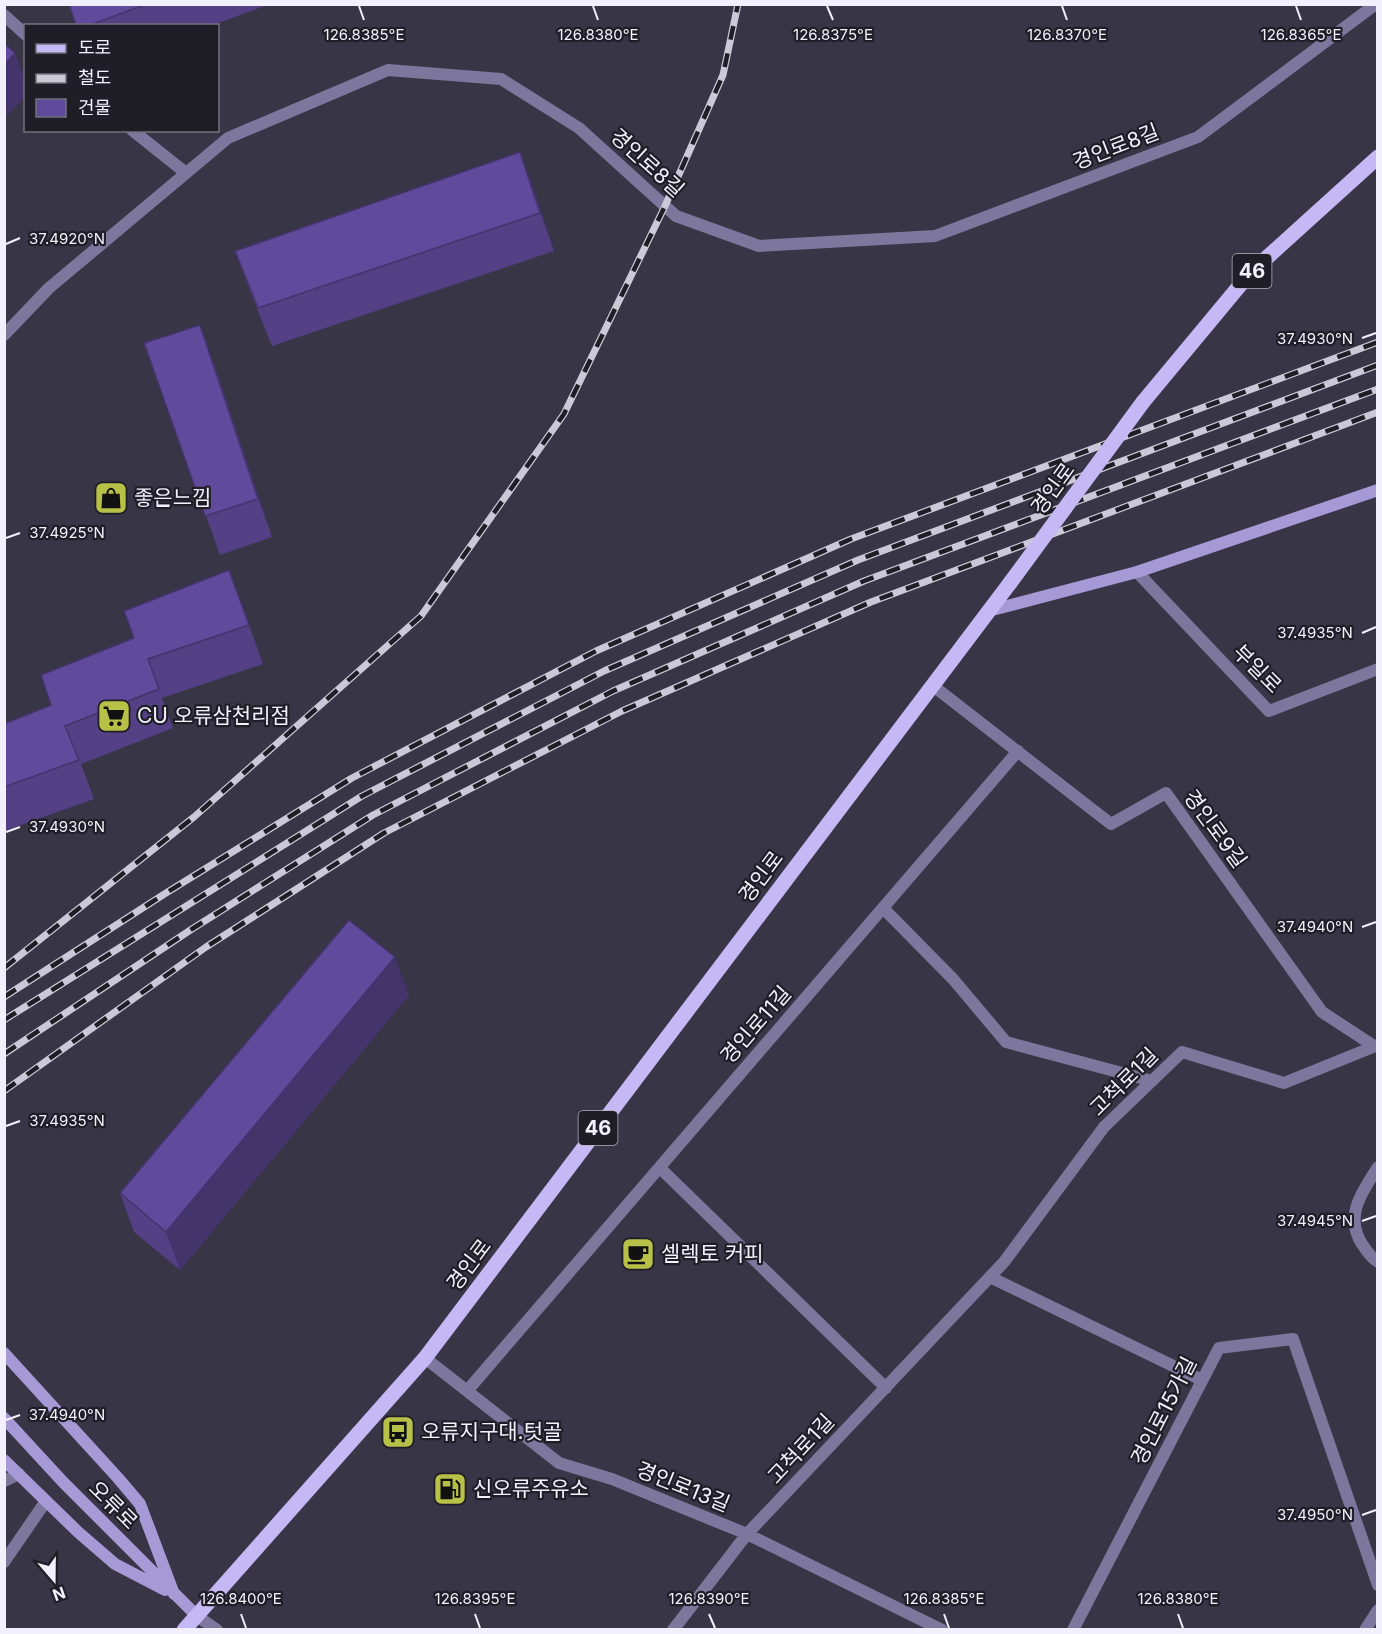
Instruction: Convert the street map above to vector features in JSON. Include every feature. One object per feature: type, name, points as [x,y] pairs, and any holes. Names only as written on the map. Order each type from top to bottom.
[{"type":"main road","name":"경인로","points":[[184,1629],[425,1358],[932,685],[992,610],[1143,402],[1251,272],[1377,157]]},
{"type":"street","name":"경인로8길","points":[[4,335],[49,288],[228,138],[388,70],[501,79],[579,128],[676,216],[759,246],[935,236],[1198,137],[1376,4]]},
{"type":"street","points":[[4,15],[24,32]]},
{"type":"street","points":[[135,132],[186,173]]},
{"type":"street","points":[[992,610],[1137,572],[1377,490]]},
{"type":"street","name":"부일로","points":[[1137,572],[1269,711],[1377,669]]},
{"type":"street","name":"경인로9길","points":[[932,685],[1111,824],[1166,794],[1322,1012],[1376,1046]]},
{"type":"street","name":"경인로11길","points":[[467,1391],[1018,751]]},
{"type":"street","points":[[883,908],[953,979],[1006,1042],[1152,1081]]},
{"type":"street","name":"고척로1길","points":[[673,1629],[747,1534],[1004,1262],[1104,1127],[1182,1052],[1284,1083],[1376,1046]]},
{"type":"street","points":[[1377,1167],[1358,1199],[1353,1218],[1358,1238],[1377,1262]]},
{"type":"street","points":[[660,1168],[886,1388]]},
{"type":"street","points":[[990,1277],[1202,1380]]},
{"type":"street","name":"경인로15가길","points":[[1073,1629],[1219,1348],[1293,1339],[1377,1585]]},
{"type":"street","points":[[4,1353],[140,1504],[174,1594]]},
{"type":"street","name":"경인로13길","points":[[425,1358],[559,1463],[612,1479],[747,1534],[942,1629]]},
{"type":"street","name":"오류로","points":[[4,1418],[63,1482],[196,1616]]},
{"type":"street","points":[[4,1460],[78,1532],[115,1564],[174,1594]]},
{"type":"street","points":[[4,1480],[19,1474]]},
{"type":"street","points":[[4,1562],[46,1502]]},
{"type":"street","points":[[1365,1629],[1377,1610]]},
{"type":"street","points":[[196,1616],[217,1629]]},
{"type":"building","points":[[69,4],[147,4],[92,24],[75,24]]},
{"type":"building","points":[[4,43],[15,53],[4,65]]},
{"type":"building","points":[[520,152],[540,213],[258,308],[235,251]]},
{"type":"building","points":[[200,325],[258,499],[205,516],[144,343]]},
{"type":"building","points":[[229,570],[249,625],[148,659],[159,689],[65,726],[79,760],[4,787],[4,724],[51,705],[41,675],[134,638],[124,611]]},
{"type":"building","points":[[349,920],[395,957],[166,1232],[120,1193]]},
{"type":"railway","points":[[4,968],[194,817],[421,616],[564,414],[665,206],[723,75],[738,4]]},
{"type":"railway","points":[[4,997],[352,778],[596,651],[851,539],[1378,342]]},
{"type":"railway","points":[[4,1020],[362,796],[604,671],[858,560],[1378,365]]},
{"type":"railway","points":[[4,1054],[192,929],[373,815],[613,691],[864,581],[1378,389]]},
{"type":"railway","points":[[4,1091],[206,947],[384,833],[622,711],[871,602],[1378,412]]},
{"type":"place","name":"좋은느낌","points":[[111,498]]},
{"type":"place","name":"CU 오류삼천리점","points":[[114,716]]},
{"type":"place","name":"셀렉토 커피","points":[[638,1254]]},
{"type":"place","name":"오류지구대.텃골","points":[[398,1432]]},
{"type":"place","name":"신오류주유소","points":[[450,1489]]}]
